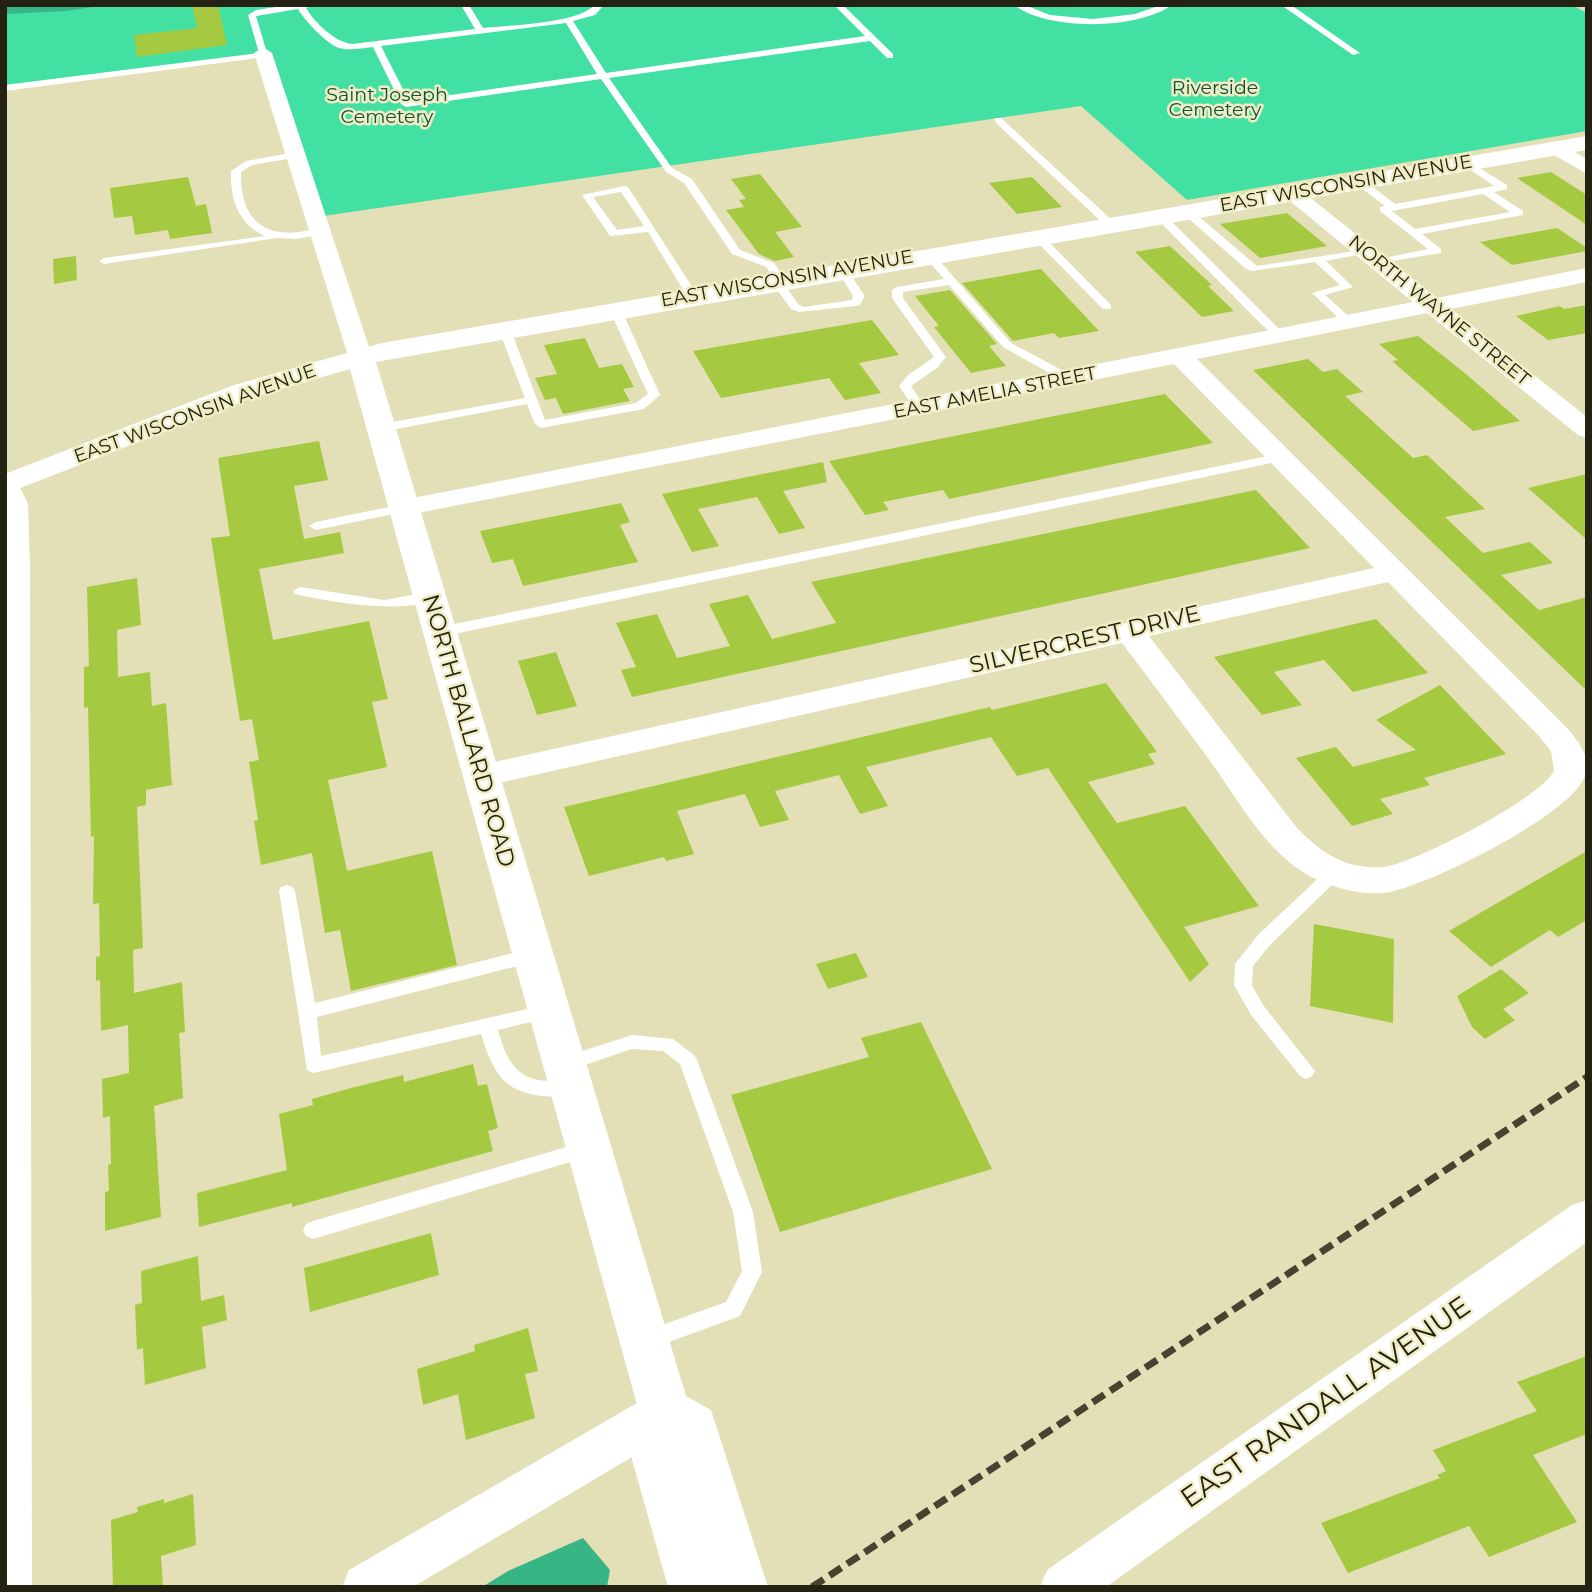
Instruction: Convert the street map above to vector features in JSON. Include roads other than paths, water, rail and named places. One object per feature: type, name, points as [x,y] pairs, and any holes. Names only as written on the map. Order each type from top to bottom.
[{"type":"main road","name":"EAST WISCONSIN AVENUE","points":[[5,485],[244,391],[360,356],[504,328],[1587,143]]},
{"type":"main road","points":[[244,391],[311,383],[338,386],[376,410],[401,366],[472,334]]},
{"type":"main road","name":"NORTH BALLARD ROAD","points":[[360,356],[665,1412]]},
{"type":"main road","points":[[696,1587],[654,1442],[665,1412],[692,1428],[740,1587]]},
{"type":"street","name":"NORTH BALLARD ROAD","points":[[263,54],[360,356]]},
{"type":"street","points":[[1556,148],[1587,168]]},
{"type":"street","name":"NORTH WAYNE STREET","points":[[1292,194],[1587,430]]},
{"type":"street","name":"EAST AMELIA STREET","points":[[403,508],[1587,275]]},
{"type":"street","points":[[1128,630],[1275,824],[1317,865],[1334,873],[1363,879],[1390,879],[1406,874],[1531,810],[1555,793],[1568,778],[1571,762],[1565,746],[1181,357]]},
{"type":"street","points":[[5,485],[14,504],[16,565],[7,1587]]},
{"type":"street","name":"SILVERCREST DRIVE","points":[[481,776],[1395,572]]},
{"type":"street","name":"EAST RANDALL AVENUE","points":[[1064,1587],[1587,1218]]},
{"type":"street","points":[[366,1587],[665,1412]]},
{"type":"lane","points":[[465,5],[480,31]]},
{"type":"lane","points":[[5,88],[263,54],[252,15],[256,12],[303,6],[313,26],[330,35],[338,45],[352,47],[568,20],[586,16],[600,5]]},
{"type":"lane","points":[[838,5],[890,56]]},
{"type":"lane","points":[[1018,5],[1042,18],[1082,22],[1146,14],[1168,5]]},
{"type":"lane","points":[[1285,5],[1356,53]]},
{"type":"lane","points":[[568,20],[603,76],[669,170],[688,181],[736,252],[770,265],[795,307],[803,310],[856,303],[859,296],[842,270]]},
{"type":"lane","points":[[376,45],[405,104],[872,38]]},
{"type":"lane","points":[[998,120],[1110,224]]},
{"type":"lane","points":[[282,237],[261,233],[247,220],[238,202],[236,171],[249,163],[296,155]]},
{"type":"lane","points":[[1186,211],[1249,266],[1264,269],[1318,260],[1437,251],[1384,209],[1503,187],[1468,164]]},
{"type":"lane","points":[[1360,182],[1393,207]]},
{"type":"lane","points":[[651,228],[614,234],[587,195],[624,189],[651,228],[692,296]]},
{"type":"lane","points":[[1414,232],[1519,213],[1486,191]]},
{"type":"lane","points":[[1160,216],[1206,259],[1215,274],[1279,335]]},
{"type":"lane","points":[[104,261],[320,232]]},
{"type":"lane","points":[[1038,237],[1107,307]]},
{"type":"lane","points":[[929,255],[1007,345],[1069,379]]},
{"type":"lane","points":[[1318,260],[1348,287],[1317,293],[1349,322]]},
{"type":"lane","points":[[879,264],[897,290],[898,298],[940,357],[936,365],[908,380],[905,386],[919,407]]},
{"type":"lane","points":[[897,290],[953,281]]},
{"type":"lane","points":[[504,328],[541,424],[640,406],[654,395],[615,309]]},
{"type":"lane","points":[[376,410],[532,400]]},
{"type":"lane","points":[[300,591],[435,614],[1282,457]]},
{"type":"lane","points":[[316,526],[403,508]]},
{"type":"lane","points":[[1306,1072],[1257,1010],[1243,985],[1244,964],[1264,940],[1334,873]]},
{"type":"lane","points":[[288,891],[308,1012],[313,1065],[549,1011]]},
{"type":"lane","points":[[308,1012],[533,955]]},
{"type":"lane","points":[[487,1025],[499,1065],[512,1080],[540,1090],[632,1042],[667,1044],[688,1060],[743,1212],[752,1272],[733,1309],[645,1341]]},
{"type":"lane","points":[[313,1230],[589,1149]]},
{"type":"railway","points":[[812,1587],[1587,1077]]},
{"type":"park label","name":"Riverside Cemetery","points":[[1215,99]]},
{"type":"park label","name":"Saint Joseph Cemetery","points":[[387,106]]}]
